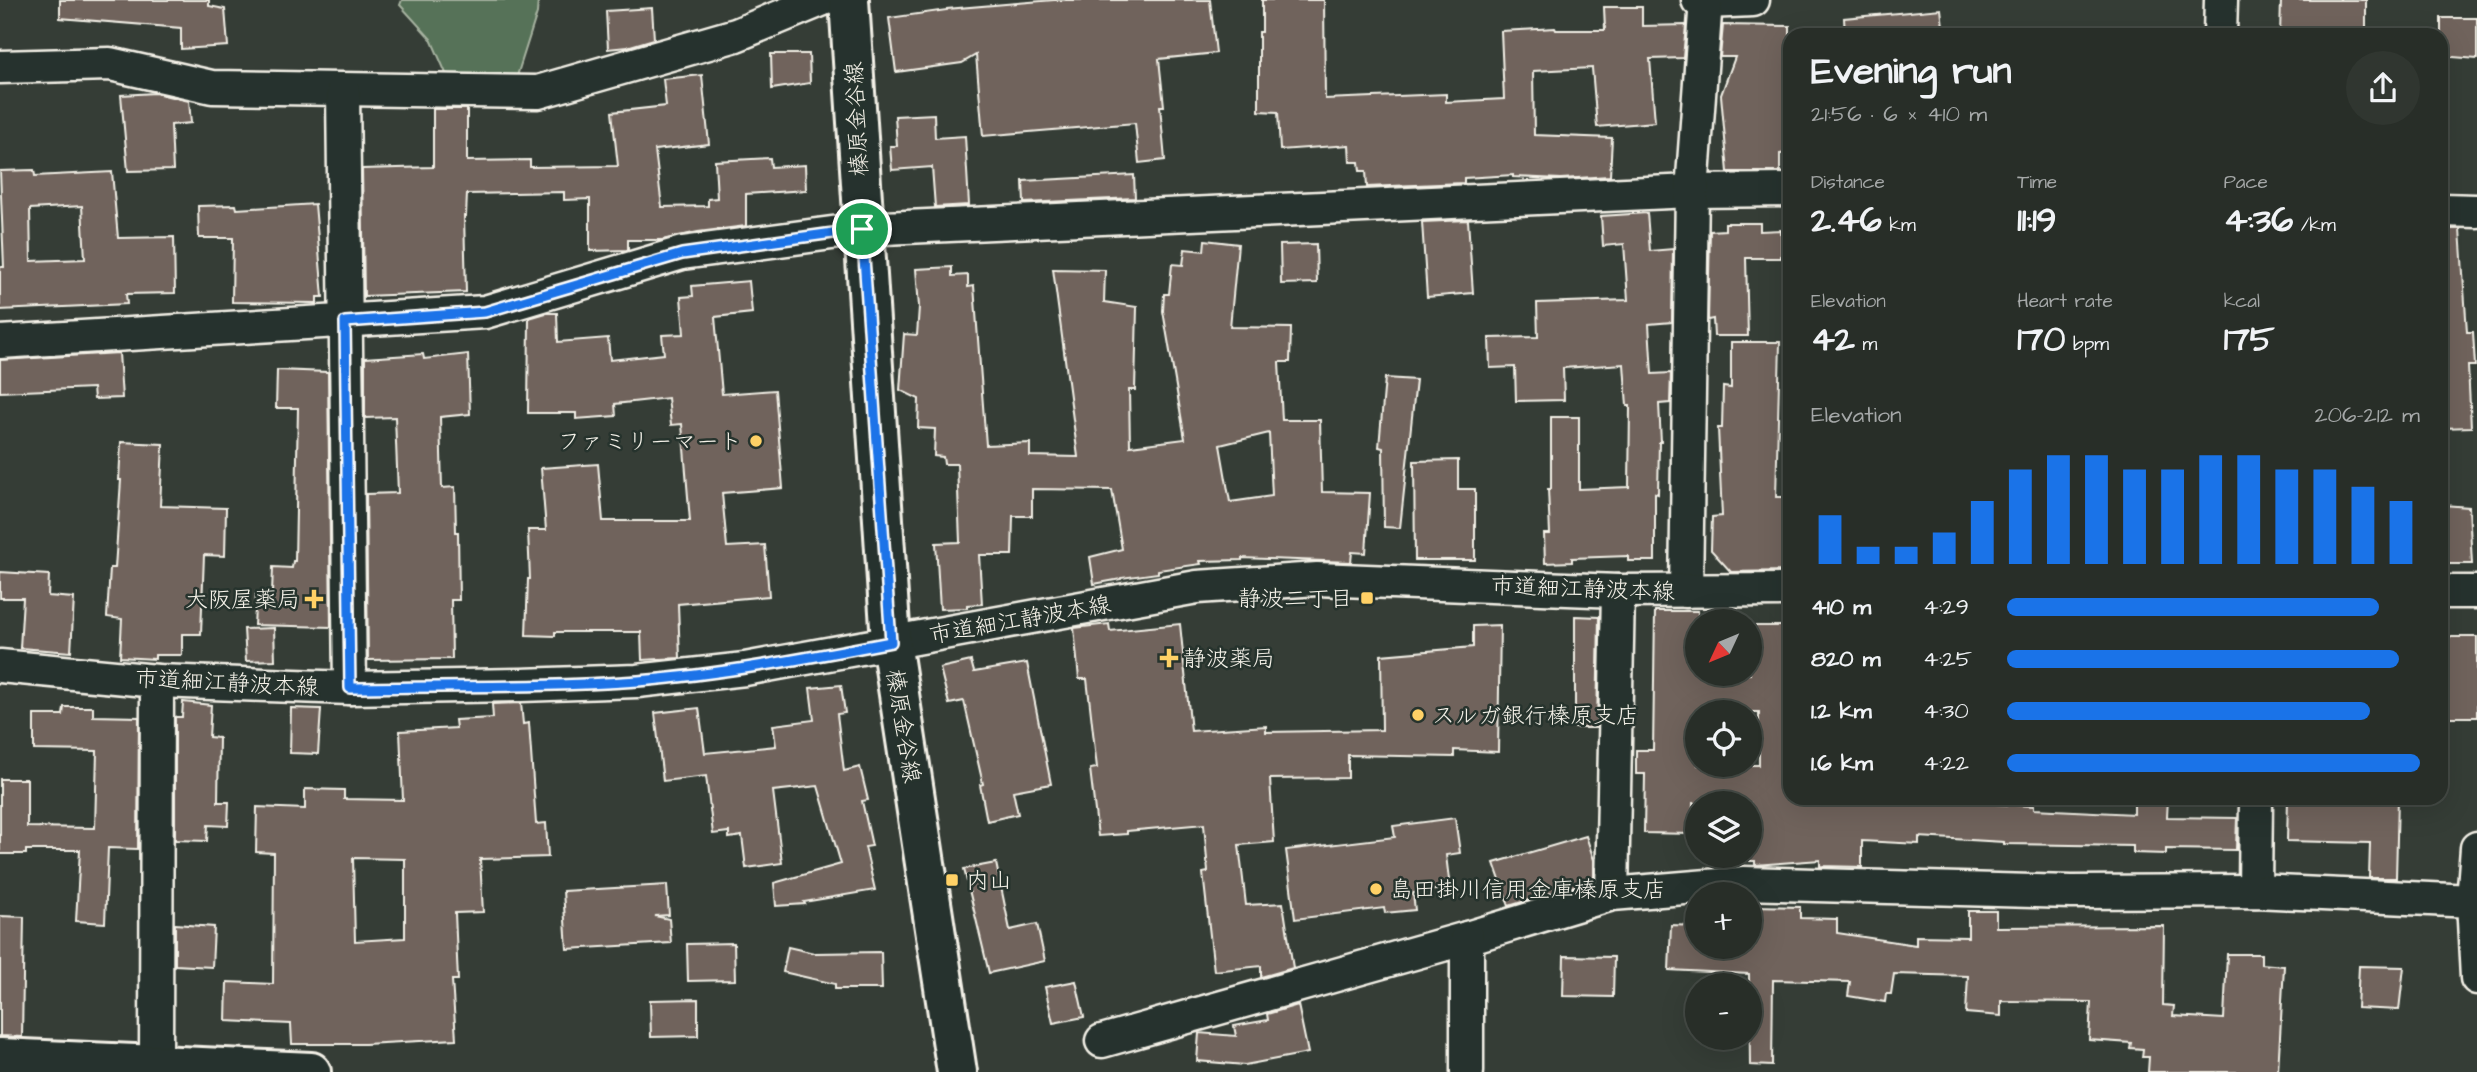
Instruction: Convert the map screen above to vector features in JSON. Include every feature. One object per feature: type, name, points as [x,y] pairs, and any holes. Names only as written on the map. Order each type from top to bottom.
[{"type":"main road","name":"榛原金谷線","points":[[849,0],[891,642],[957,1072]]},
{"type":"main road","points":[[0,1058],[311,1072]]},
{"type":"street","points":[[0,66],[110,64],[212,87],[538,92],[736,35],[821,0]]},
{"type":"street","points":[[1686,591],[1692,191],[1703,1],[1753,0]]},
{"type":"street","points":[[2220,28],[2221,0]]},
{"type":"street","points":[[343,90],[350,688]]},
{"type":"street","points":[[0,342],[485,312],[682,254],[862,229],[1692,191],[1783,190]]},
{"type":"street","points":[[2448,210],[2477,211]]},
{"type":"street","name":"市道細江静波本線","points":[[0,666],[157,681],[350,688],[637,681],[745,669],[1197,587],[1317,579],[1618,591],[1783,590]]},
{"type":"street","points":[[1612,894],[1618,591]]},
{"type":"street","points":[[2448,593],[2477,592]]},
{"type":"street","points":[[156,1064],[157,681]]},
{"type":"street","points":[[2255,891],[2256,805]]},
{"type":"street","points":[[2477,848],[2473,901],[2477,978]]},
{"type":"street","points":[[1102,1041],[1612,894],[1744,883],[2072,892],[2255,891],[2473,901]]},
{"type":"street","points":[[1467,937],[1467,1072]]},
{"type":"green space","points":[[402,0],[538,0],[537,13],[517,76],[448,78],[431,39],[400,5]]},
{"type":"building","points":[[60,0],[209,0],[209,6],[225,9],[228,46],[181,49],[181,28],[60,18]]},
{"type":"building","points":[[1054,0],[1210,0],[1216,53],[1159,59],[1164,106],[1160,106],[1165,160],[1139,163],[1135,123],[983,136],[976,55],[962,63],[896,72],[889,18],[947,9]]},
{"type":"building","points":[[1262,0],[1324,0],[1325,99],[1446,94],[1446,102],[1504,99],[1501,31],[1555,28],[1605,30],[1604,7],[1642,7],[1642,26],[1686,25],[1683,58],[1650,59],[1655,122],[1597,127],[1592,68],[1533,71],[1534,135],[1612,138],[1610,176],[1561,179],[1513,175],[1464,178],[1464,183],[1367,187],[1366,171],[1360,171],[1359,162],[1350,162],[1349,145],[1280,150],[1278,112],[1259,111],[1259,32],[1262,32]]},
{"type":"building","points":[[2281,0],[2366,0],[2366,28],[2280,28]]},
{"type":"building","points":[[652,8],[654,39],[608,49],[606,11]]},
{"type":"building","points":[[1941,9],[1943,28],[1845,28],[1844,18]]},
{"type":"building","points":[[2441,18],[2477,18],[2477,59],[2448,57],[2448,28],[2441,28]]},
{"type":"building","points":[[1723,25],[1790,26],[1783,28],[1783,154],[1780,154],[1780,172],[1728,172],[1721,95],[1735,57],[1720,57]]},
{"type":"building","points":[[771,54],[809,54],[810,83],[772,89]]},
{"type":"building","points":[[702,75],[709,144],[655,150],[662,207],[708,206],[708,199],[717,198],[715,161],[770,158],[771,167],[805,165],[806,190],[746,194],[746,226],[662,240],[628,240],[628,250],[590,251],[590,199],[564,200],[564,192],[467,194],[464,216],[466,292],[364,296],[362,169],[433,167],[433,109],[467,109],[467,161],[530,160],[530,167],[618,166],[612,112],[666,106],[663,79]]},
{"type":"building","points":[[155,93],[189,101],[191,123],[171,125],[173,170],[128,171],[121,95]]},
{"type":"building","points":[[934,114],[935,138],[965,136],[969,205],[935,207],[932,167],[892,170],[890,146],[897,146],[895,116]]},
{"type":"building","points":[[34,170],[35,176],[112,172],[118,238],[174,237],[175,293],[126,294],[127,304],[0,310],[0,267],[4,267],[0,171]],"holes":[[[82,206],[85,259],[31,261],[30,209]]]},
{"type":"building","points":[[1134,175],[1135,198],[1024,203],[1023,181]]},
{"type":"building","points":[[315,204],[323,297],[317,297],[317,303],[232,302],[233,238],[199,238],[198,206],[236,205],[237,209]]},
{"type":"building","points":[[1647,213],[1650,251],[1673,249],[1672,322],[1649,324],[1652,374],[1671,373],[1670,403],[1659,404],[1661,442],[1658,494],[1655,493],[1655,561],[1628,561],[1628,556],[1572,558],[1572,562],[1545,563],[1544,534],[1550,534],[1548,489],[1551,489],[1551,417],[1579,417],[1579,489],[1629,487],[1630,406],[1627,406],[1624,364],[1563,368],[1564,400],[1516,401],[1515,367],[1490,368],[1489,338],[1538,337],[1537,303],[1628,300],[1624,244],[1603,246],[1601,216]]},
{"type":"building","points":[[1468,220],[1473,293],[1427,297],[1422,222]]},
{"type":"building","points":[[1725,223],[1760,223],[1760,231],[1781,230],[1781,258],[1746,258],[1748,336],[1714,336],[1713,319],[1708,320],[1710,231],[1725,230]]},
{"type":"building","points":[[2448,229],[2460,229],[2467,332],[2473,332],[2475,366],[2468,366],[2471,427],[2448,428]]},
{"type":"building","points":[[1205,240],[1238,244],[1230,327],[1291,328],[1290,362],[1279,362],[1282,420],[1320,420],[1322,492],[1370,493],[1366,553],[1352,552],[1351,562],[1242,558],[1200,561],[1201,564],[1094,584],[1090,557],[1122,549],[1112,490],[1032,489],[1032,516],[1013,516],[1012,555],[979,555],[982,604],[967,605],[967,608],[940,609],[936,543],[960,542],[957,464],[944,464],[943,457],[934,456],[935,429],[918,428],[919,399],[900,390],[904,334],[917,335],[919,307],[916,269],[952,267],[952,276],[968,275],[968,287],[974,286],[986,445],[1030,443],[1030,456],[1078,457],[1053,269],[1105,270],[1104,302],[1137,307],[1135,390],[1129,390],[1130,446],[1185,439],[1163,311],[1164,294],[1169,294],[1172,264],[1183,265],[1185,249],[1204,251]],"holes":[[[1269,433],[1272,496],[1230,502],[1220,445]]]},
{"type":"building","points":[[1316,244],[1317,283],[1281,284],[1280,245]]},
{"type":"building","points":[[749,281],[752,313],[715,317],[722,394],[775,390],[783,488],[722,493],[727,547],[765,545],[769,596],[678,604],[680,658],[642,660],[641,632],[555,632],[555,636],[526,635],[530,579],[528,530],[546,530],[541,468],[598,464],[603,521],[690,521],[682,424],[671,425],[668,398],[615,404],[616,416],[576,419],[576,413],[528,413],[529,318],[557,313],[558,342],[608,338],[610,360],[664,354],[662,335],[684,334],[681,297],[693,296],[692,286]]},
{"type":"building","points":[[1731,342],[1780,342],[1776,497],[1783,497],[1783,571],[1731,572],[1711,550],[1712,517],[1722,516],[1718,428],[1722,428],[1723,387],[1731,388]]},
{"type":"building","points":[[119,353],[122,398],[94,399],[93,388],[0,392],[0,360]]},
{"type":"building","points":[[423,354],[424,359],[468,354],[470,414],[440,417],[442,488],[455,487],[458,532],[459,600],[451,600],[452,659],[368,660],[366,494],[398,493],[395,417],[365,418],[365,358]]},
{"type":"building","points":[[277,370],[328,372],[331,627],[254,625],[256,592],[272,593],[273,567],[292,568],[295,561],[298,408],[276,408]]},
{"type":"building","points":[[1385,378],[1416,380],[1400,528],[1384,527],[1383,448],[1379,447]]},
{"type":"building","points":[[121,442],[163,444],[160,506],[226,508],[225,556],[204,555],[201,634],[182,634],[182,655],[155,655],[155,659],[120,657],[122,619],[107,617],[110,568],[115,568]]},
{"type":"building","points":[[1458,460],[1458,489],[1475,489],[1475,560],[1415,560],[1414,461]]},
{"type":"building","points":[[2448,505],[2469,507],[2472,564],[2448,564]]},
{"type":"building","points":[[0,572],[49,575],[48,596],[74,598],[71,652],[20,648],[23,598],[0,598]]},
{"type":"building","points":[[1655,611],[1685,611],[1685,686],[1762,686],[1762,626],[1783,626],[1783,805],[2015,805],[2034,806],[2034,809],[2134,814],[2134,805],[2168,805],[2167,817],[2237,818],[2236,850],[2166,849],[2166,854],[2133,853],[2133,846],[2004,844],[1919,837],[1919,844],[1862,841],[1862,867],[1820,866],[1820,860],[1762,864],[1762,791],[1685,791],[1685,834],[1644,833],[1645,774],[1636,774],[1636,750],[1653,750]]},
{"type":"building","points":[[1575,616],[1599,617],[1597,728],[1575,728]]},
{"type":"building","points":[[1109,624],[1110,631],[1180,624],[1191,731],[1266,726],[1266,732],[1382,730],[1381,655],[1473,647],[1473,626],[1500,625],[1498,752],[1454,750],[1454,757],[1348,755],[1348,778],[1270,779],[1274,842],[1239,845],[1246,905],[1283,903],[1293,968],[1261,977],[1261,966],[1214,971],[1203,873],[1208,872],[1204,824],[1098,836],[1090,769],[1097,768],[1087,679],[1079,679],[1074,628]]},
{"type":"building","points":[[274,628],[275,660],[246,661],[244,629]]},
{"type":"building","points":[[2448,637],[2477,637],[2477,717],[2448,717]]},
{"type":"building","points":[[971,661],[974,672],[1027,663],[1051,784],[1013,791],[1018,814],[987,821],[980,785],[983,784],[964,701],[949,704],[940,668]]},
{"type":"building","points":[[841,685],[845,713],[837,714],[844,771],[860,767],[868,800],[862,801],[872,846],[865,847],[875,890],[804,902],[805,904],[776,906],[774,883],[841,864],[818,786],[773,791],[782,863],[746,868],[742,836],[729,838],[729,832],[713,834],[706,776],[663,781],[655,713],[699,708],[705,753],[776,746],[773,725],[814,720],[810,688]]},
{"type":"building","points":[[183,702],[211,705],[209,737],[219,738],[218,802],[229,802],[228,826],[208,825],[207,841],[175,840],[175,717],[182,717]]},
{"type":"building","points":[[521,703],[523,724],[529,723],[536,824],[546,823],[548,857],[480,859],[483,912],[455,913],[458,980],[452,980],[456,1039],[365,1044],[292,1044],[291,1024],[226,1021],[227,982],[273,984],[274,853],[256,852],[257,807],[305,809],[305,789],[344,790],[344,799],[403,800],[400,731],[456,728],[455,720],[493,718],[492,704]],"holes":[[[353,858],[405,859],[405,938],[355,941]]]},
{"type":"building","points":[[64,707],[93,707],[93,716],[139,717],[138,849],[108,848],[105,923],[76,921],[80,850],[26,850],[26,854],[0,854],[0,779],[27,779],[27,827],[95,828],[97,751],[34,750],[34,715],[63,715]]},
{"type":"building","points":[[291,708],[321,709],[318,754],[290,753]]},
{"type":"building","points":[[2288,805],[2398,805],[2396,878],[2369,878],[2370,843],[2287,841]]},
{"type":"building","points":[[1455,818],[1460,853],[1446,855],[1450,888],[1413,893],[1415,910],[1385,913],[1384,908],[1295,919],[1286,850],[1395,837],[1393,826]]},
{"type":"building","points":[[1586,836],[1594,860],[1594,880],[1509,906],[1494,863]]},
{"type":"building","points":[[996,863],[1010,930],[1037,924],[1045,961],[989,973],[964,869]]},
{"type":"building","points":[[667,885],[669,915],[655,916],[669,919],[671,943],[567,949],[563,891]]},
{"type":"building","points":[[1762,906],[1800,907],[1800,918],[1837,919],[1837,933],[1916,945],[1916,936],[1968,937],[1968,911],[1996,911],[1996,927],[2164,926],[2163,1005],[2174,1006],[2173,1016],[2224,1019],[2227,954],[2261,954],[2261,964],[2284,966],[2278,1072],[2148,1072],[2149,1057],[2142,1057],[2143,1049],[2130,1048],[2131,1043],[2089,1040],[2091,1002],[2001,1001],[2001,1016],[1966,1013],[1968,976],[1894,974],[1891,994],[1886,994],[1885,1002],[1848,996],[1850,982],[1773,980],[1772,1066],[1750,1065],[1750,1050],[1762,1050],[1762,973],[1669,970],[1671,925],[1685,926],[1685,959],[1762,959]]},
{"type":"building","points":[[0,916],[24,917],[22,1037],[0,1036]]},
{"type":"building","points":[[175,924],[214,927],[212,967],[175,965]]},
{"type":"building","points":[[734,943],[735,980],[688,981],[687,944]]},
{"type":"building","points":[[788,947],[814,953],[881,952],[882,989],[835,989],[835,984],[783,972]]},
{"type":"building","points":[[1564,956],[1614,957],[1613,997],[1563,996]]},
{"type":"building","points":[[2359,966],[2404,967],[2399,1010],[2357,1008]]},
{"type":"building","points":[[1076,981],[1084,1017],[1053,1023],[1045,987]]},
{"type":"building","points":[[698,999],[698,1036],[651,1037],[650,1000]]},
{"type":"building","points":[[1298,1005],[1308,1053],[1245,1065],[1197,1061],[1199,1033],[1236,1036],[1234,1026],[1268,1020],[1267,1014]]},
{"type":"place","name":"ファミリーマート","points":[[756,441]]},
{"type":"place","name":"静波二丁目","points":[[1367,598]]},
{"type":"place","name":"大阪屋薬局","points":[[314,599]]},
{"type":"place","name":"静波薬局","points":[[1169,658]]},
{"type":"place","name":"スルガ銀行榛原支店","points":[[1418,715]]},
{"type":"place","name":"内山","points":[[952,880]]},
{"type":"place","name":"島田掛川信用金庫榛原支店","points":[[1376,889]]},
{"type":"route","points":[[862,229],[891,642],[745,669],[637,681],[350,688],[345,322],[485,312],[682,254],[862,229]]}]
